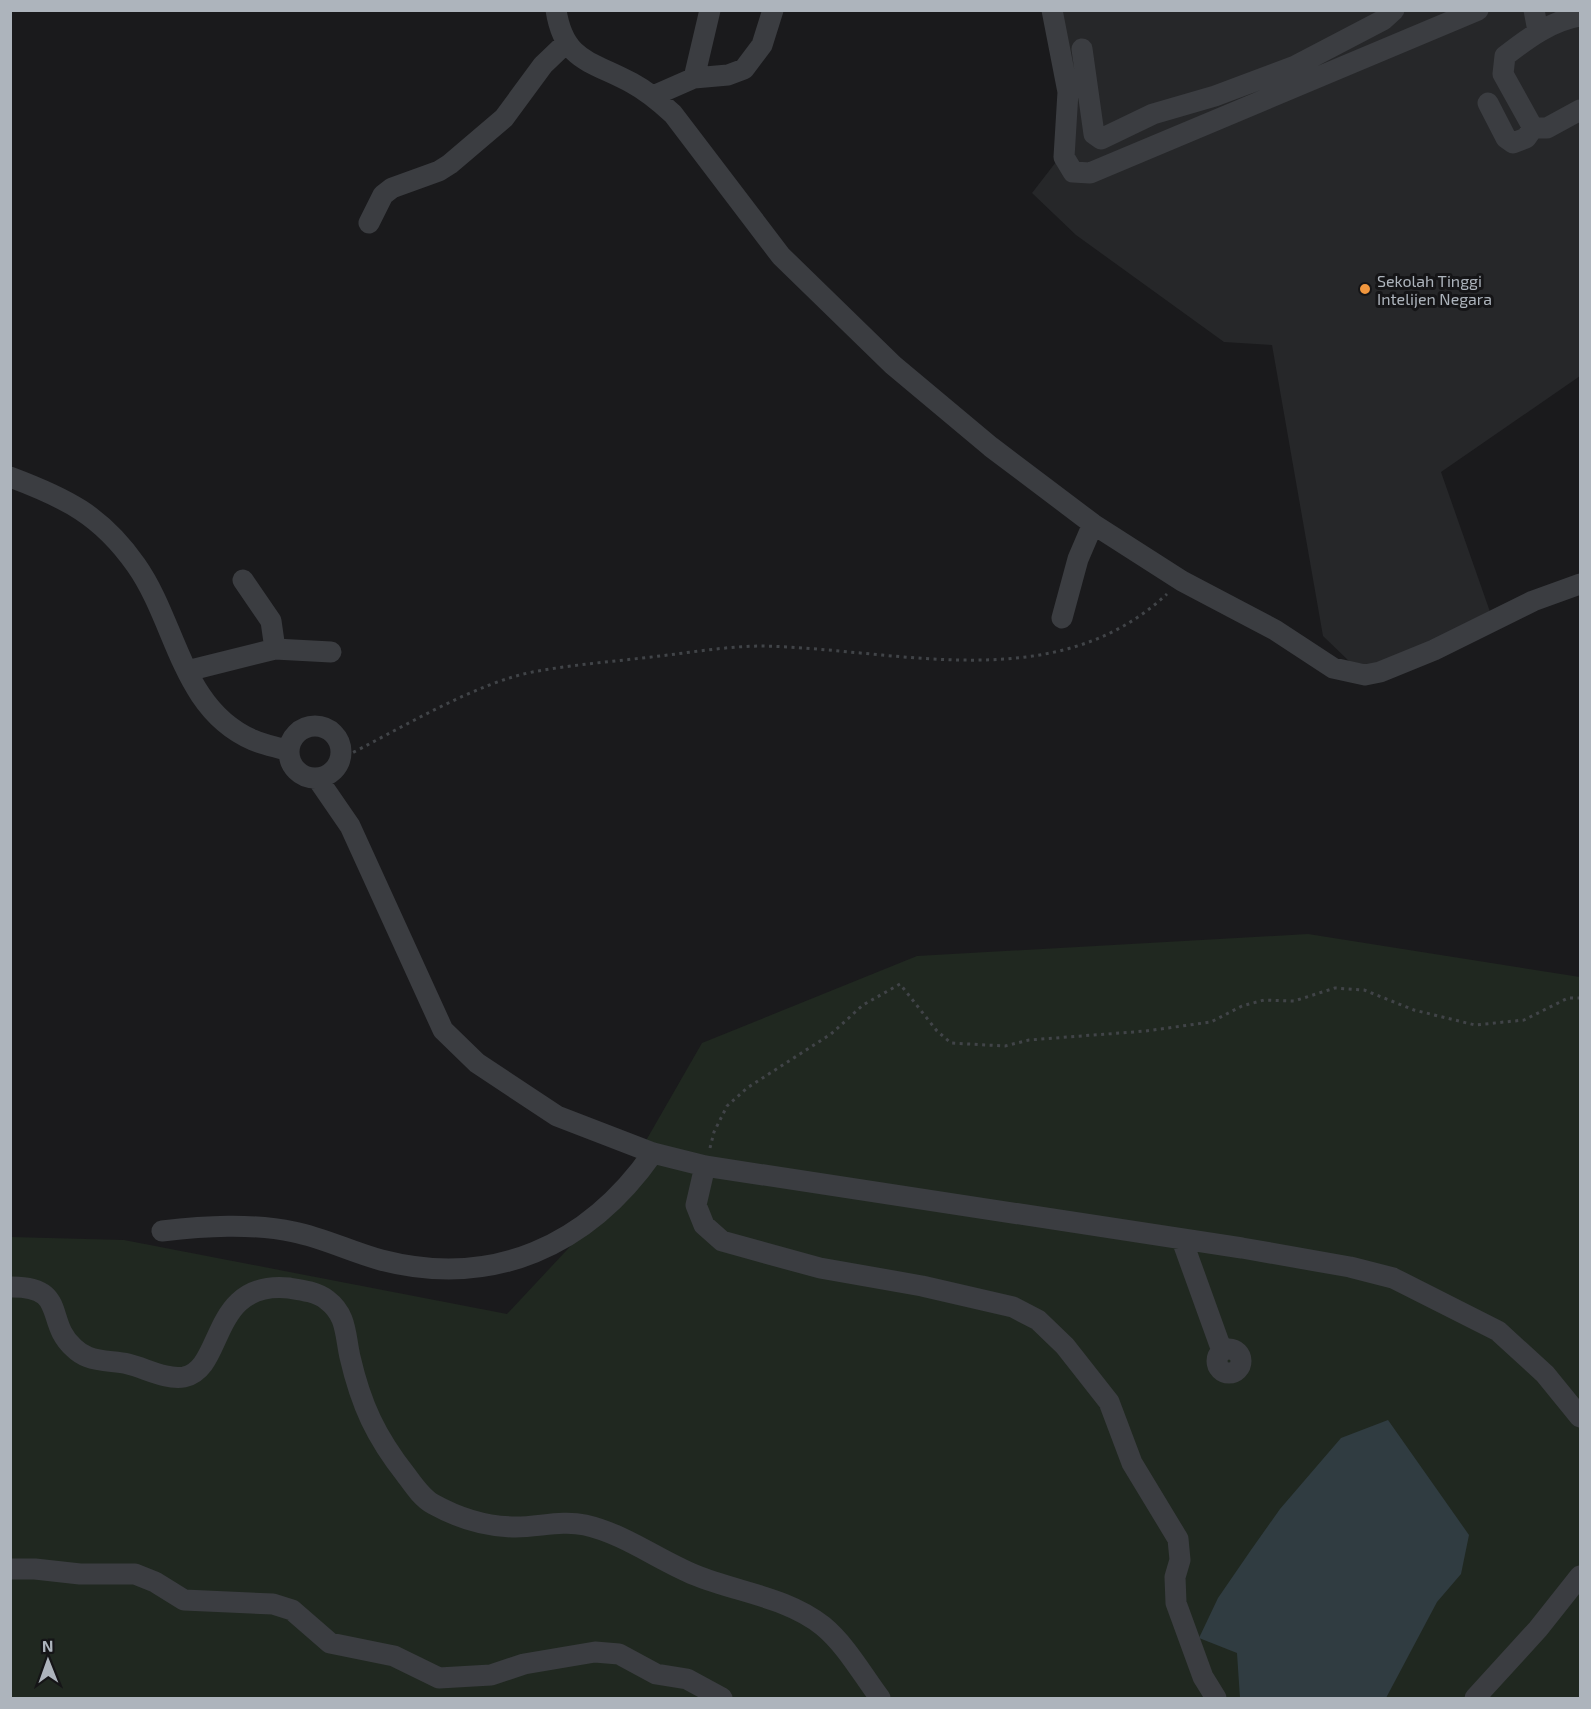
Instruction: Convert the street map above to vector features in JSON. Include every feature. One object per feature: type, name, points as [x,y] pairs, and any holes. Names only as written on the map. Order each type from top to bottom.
[{"type":"street","points":[[556,10],[559,32],[580,58],[653,96],[673,114],[781,256],[885,357],[991,447],[1093,524],[1182,581],[1275,630],[1333,668],[1365,675],[1380,672],[1533,601],[1581,584]]},
{"type":"street","points":[[694,78],[710,10]]},
{"type":"street","points":[[653,96],[694,78],[728,75],[744,69],[762,45],[772,10]]},
{"type":"street","points":[[1053,10],[1068,92],[1064,157],[1073,172],[1089,173],[1478,10]]},
{"type":"street","points":[[1082,49],[1094,134],[1101,139],[1153,114],[1215,96],[1295,66],[1383,20],[1394,10]]},
{"type":"street","points":[[1533,128],[1503,74],[1505,56],[1536,21],[1581,16]]},
{"type":"street","points":[[369,223],[383,195],[392,188],[444,167],[504,118],[543,65],[566,43]]},
{"type":"street","points":[[1488,103],[1506,138],[1513,143],[1526,138],[1533,128]]},
{"type":"street","points":[[1533,128],[1547,128],[1581,110]]},
{"type":"street","points":[[10,477],[81,508],[111,535],[136,565],[155,597],[187,671],[213,712],[232,728],[254,741],[289,751]]},
{"type":"street","points":[[1062,618],[1078,559],[1093,524]]},
{"type":"street","points":[[243,580],[271,621],[275,649]]},
{"type":"street","points":[[187,671],[275,649],[330,652]]},
{"type":"street","points":[[312,726],[321,727],[333,734],[339,742],[340,759],[329,774],[317,778],[300,773],[290,759],[289,751],[296,734],[312,726]]},
{"type":"street","points":[[317,778],[350,826],[443,1030],[477,1062],[556,1116],[653,1153],[705,1166],[1350,1266],[1393,1278],[1498,1331],[1545,1374],[1581,1417]]},
{"type":"street","points":[[162,1231],[242,1226],[293,1232],[335,1243],[380,1259],[429,1268],[471,1268],[524,1258],[563,1238],[603,1213],[632,1184],[653,1153]]},
{"type":"street","points":[[705,1166],[696,1205],[704,1225],[722,1241],[830,1270],[922,1286],[1013,1307],[1038,1320],[1065,1346],[1109,1402],[1132,1463],[1178,1539],[1180,1560],[1175,1577],[1176,1603],[1203,1677],[1216,1698]]},
{"type":"street","points":[[1182,1240],[1221,1351]]},
{"type":"street","points":[[10,1287],[30,1287],[45,1294],[57,1316],[64,1337],[71,1346],[88,1357],[180,1378],[197,1371],[205,1362],[228,1317],[248,1294],[260,1288],[282,1288],[305,1291],[326,1298],[344,1319],[349,1354],[368,1419],[384,1447],[429,1502],[456,1516],[499,1526],[565,1522],[585,1525],[621,1537],[699,1577],[776,1601],[821,1624],[833,1635],[880,1698]]},
{"type":"street","points":[[10,1569],[80,1574],[135,1574],[155,1582],[184,1600],[273,1604],[292,1610],[330,1643],[394,1656],[439,1678],[491,1675],[524,1664],[603,1653],[619,1654],[656,1674],[687,1679],[722,1698]]},
{"type":"street","points":[[1475,1698],[1538,1629],[1581,1576]]},
{"type":"path","points":[[340,759],[484,687],[537,671],[761,646],[942,660],[1033,658],[1095,642],[1143,616],[1182,581]]},
{"type":"path","points":[[705,1166],[714,1132],[727,1106],[740,1094],[831,1034],[863,1005],[900,984],[937,1031],[951,1043],[1005,1046],[1029,1040],[1146,1031],[1211,1022],[1242,1006],[1264,1000],[1294,1001],[1335,988],[1364,990],[1414,1010],[1475,1025],[1524,1020],[1568,998],[1581,998]]},
{"type":"shaded area","name":"Sekolah Tinggi Intelijen Negara","points":[[1058,11],[1580,11],[1580,376],[1441,472],[1495,626],[1388,668],[1350,662],[1323,636],[1272,345],[1224,342],[1076,235],[1032,193],[1073,140]]},
{"type":"shaded area","points":[[1308,934],[1580,977],[1580,1698],[11,1698],[11,1237],[124,1240],[507,1314],[609,1205],[702,1043],[917,956]]},
{"type":"shaded area","points":[[1388,1420],[1469,1535],[1461,1574],[1437,1602],[1386,1698],[1240,1698],[1237,1653],[1199,1638],[1218,1598],[1280,1509],[1341,1438]]},
{"type":"place","name":"Sekolah Tinggi Intelijen Negara","points":[[1365,289]]}]
